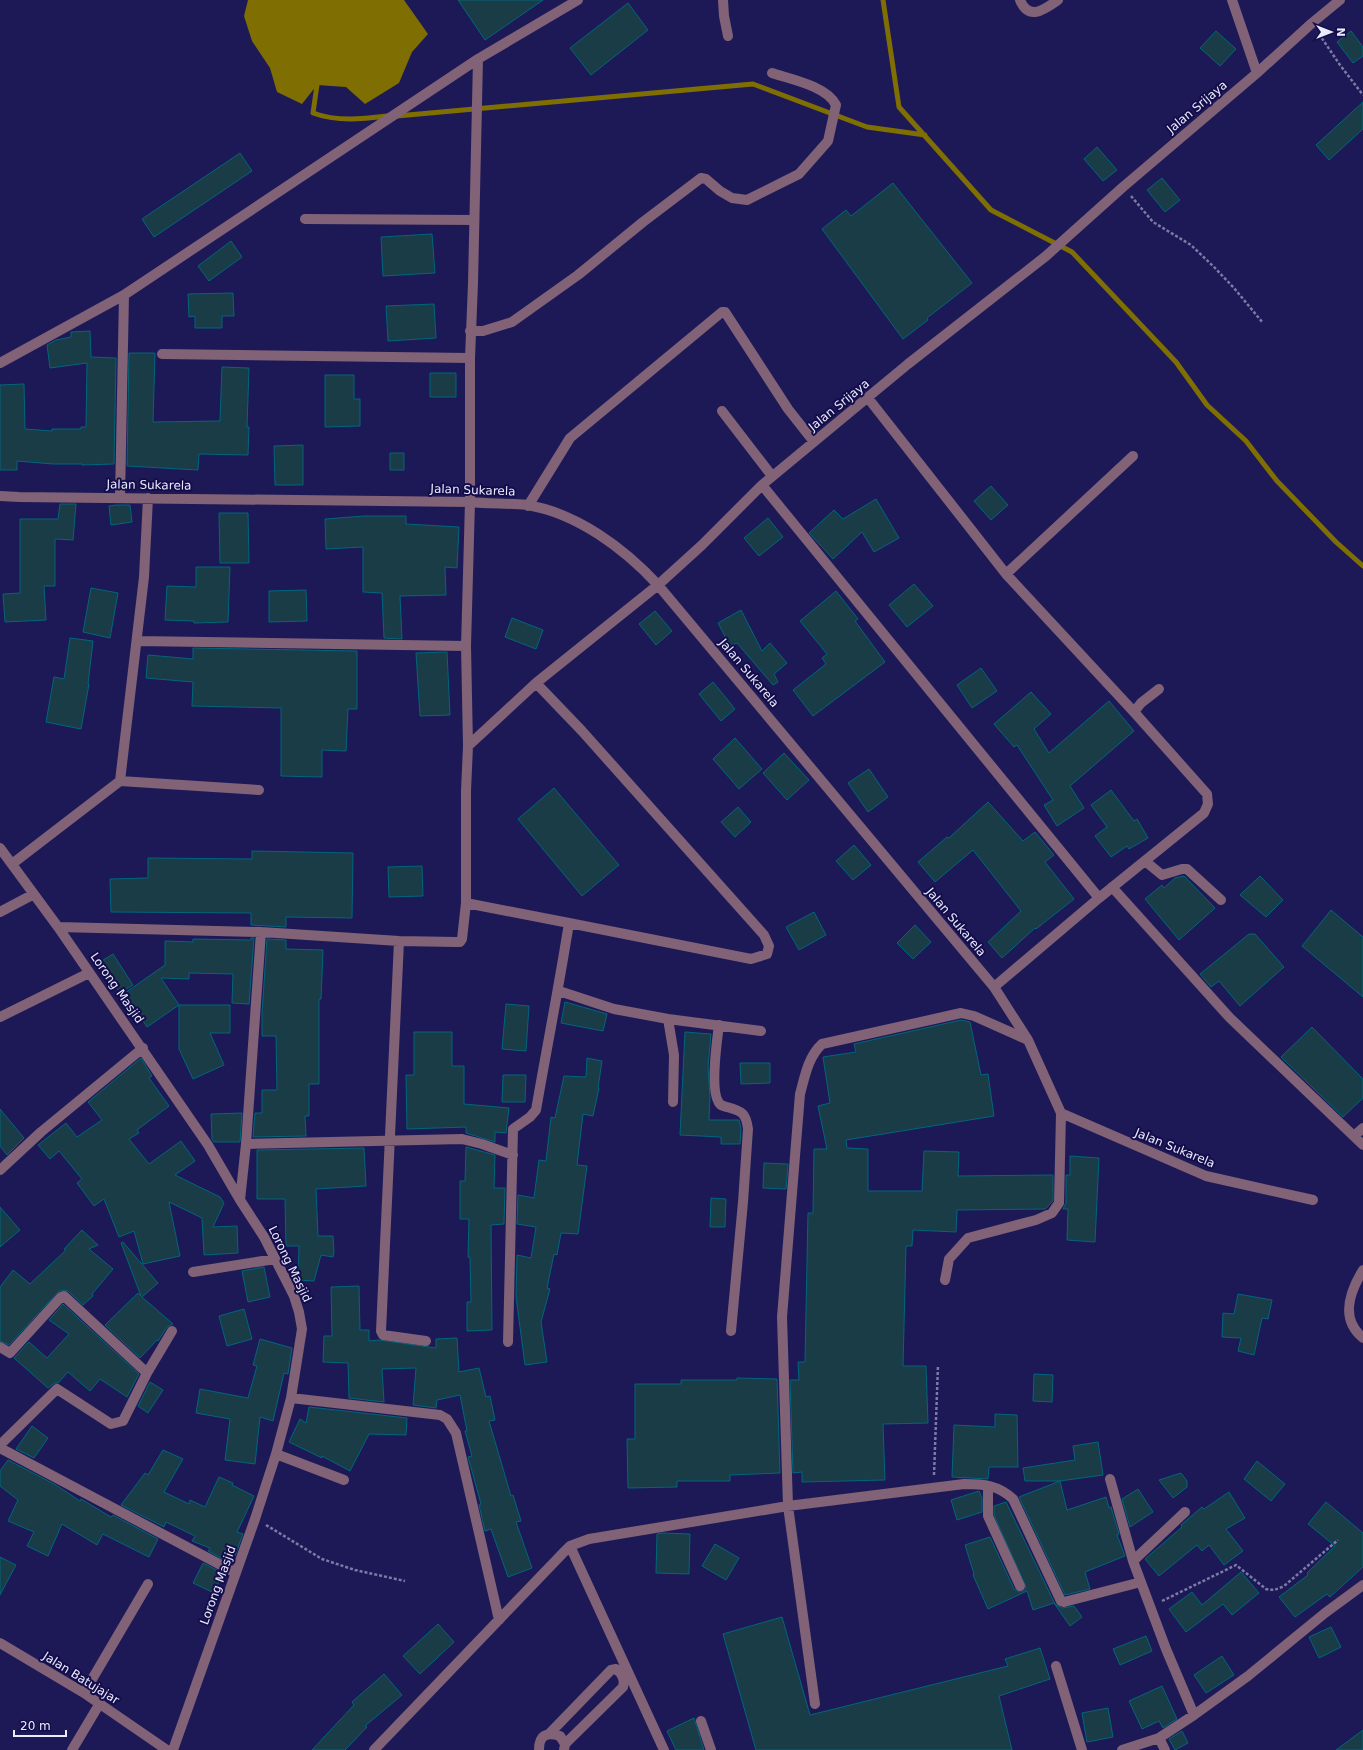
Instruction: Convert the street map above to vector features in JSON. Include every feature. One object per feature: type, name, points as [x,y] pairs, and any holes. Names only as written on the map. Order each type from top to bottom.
[{"type":"street","points":[[0,363],[124,295],[478,60],[578,0]]},
{"type":"street","points":[[723,0],[724,16],[728,36]]},
{"type":"street","points":[[1020,0],[1028,11],[1036,12],[1046,9],[1058,0]]},
{"type":"street","points":[[1232,0],[1257,73]]},
{"type":"street","name":"Jalan Srijaya","points":[[468,746],[536,682],[658,585],[702,545],[772,476],[908,364],[1046,256],[1123,186],[1257,73],[1312,23],[1340,0]]},
{"type":"street","points":[[58,927],[261,932],[399,941],[460,942],[462,939],[466,903],[466,791],[468,746],[466,646],[470,502],[470,331],[478,60]]},
{"type":"street","points":[[470,331],[484,331],[497,328],[517,319],[578,275],[643,222],[701,178],[706,178],[720,191],[732,198],[746,200],[799,174],[828,142],[836,105],[831,97],[814,87],[772,73]]},
{"type":"street","points":[[305,219],[474,220]]},
{"type":"street","points":[[120,498],[124,295]]},
{"type":"street","points":[[528,506],[570,438],[722,312],[725,312],[788,409],[814,442]]},
{"type":"street","points":[[162,354],[470,358]]},
{"type":"street","points":[[868,398],[1006,574],[1134,712],[1207,794],[1208,804],[1204,813],[1145,862],[1112,887],[994,987]]},
{"type":"street","points":[[722,411],[772,476]]},
{"type":"street","points":[[1006,574],[1133,456]]},
{"type":"street","points":[[762,485],[1099,898]]},
{"type":"street","name":"Jalan Sukarela","points":[[0,496],[470,502],[528,506],[562,515],[589,528],[633,561],[658,585],[994,987],[1028,1040],[1061,1113],[1206,1176],[1313,1200]]},
{"type":"street","points":[[120,781],[144,577],[148,498]]},
{"type":"street","points":[[137,642],[466,646]]},
{"type":"street","points":[[466,903],[751,959],[766,954],[769,946],[764,935],[582,731],[536,682]]},
{"type":"street","points":[[1134,712],[1141,703],[1159,689]]},
{"type":"street","points":[[12,864],[120,781],[259,790]]},
{"type":"street","name":"Lorong Masjid","points":[[0,848],[58,927],[208,1145],[276,1259],[294,1296],[299,1312],[302,1329],[292,1398],[255,1519],[174,1750]]},
{"type":"street","points":[[1145,862],[1162,875],[1187,869],[1221,900]]},
{"type":"street","points":[[1112,887],[1230,1018],[1363,1145]]},
{"type":"street","points":[[0,912],[34,894]]},
{"type":"street","points":[[508,1342],[513,1129],[530,1117],[536,1110],[553,1011],[558,991],[568,923]]},
{"type":"street","points":[[240,1200],[246,1144],[261,932]]},
{"type":"street","points":[[399,941],[381,1331],[383,1334],[426,1341]]},
{"type":"street","points":[[0,1017],[89,972]]},
{"type":"street","points":[[558,991],[614,1009],[668,1019],[760,1031]]},
{"type":"street","points":[[815,1704],[788,1506],[782,1317],[800,1094],[814,1051],[822,1044],[960,1013],[974,1016],[1028,1040]]},
{"type":"street","points":[[668,1019],[674,1055],[674,1102]]},
{"type":"street","points":[[719,1025],[714,1079],[717,1100],[721,1105],[740,1111],[746,1117],[748,1129],[731,1331]]},
{"type":"street","points":[[0,1170],[41,1132],[142,1048]]},
{"type":"street","points":[[945,1280],[949,1258],[968,1238],[1036,1220],[1052,1214],[1059,1203],[1061,1113]]},
{"type":"street","points":[[1354,1136],[1363,1128]]},
{"type":"street","points":[[246,1144],[389,1140],[462,1140],[482,1144],[513,1155]]},
{"type":"street","points":[[193,1272],[276,1259]]},
{"type":"street","points":[[1363,1270],[1349,1301],[1348,1311],[1351,1326],[1354,1331],[1363,1338]]},
{"type":"street","points":[[0,1347],[10,1353],[61,1297],[64,1296],[147,1373]]},
{"type":"street","points":[[172,1331],[147,1373],[123,1421],[111,1424],[59,1389],[54,1390],[0,1447],[236,1573]]},
{"type":"street","points":[[292,1398],[412,1411],[440,1415],[447,1419],[456,1433],[499,1620]]},
{"type":"street","points":[[276,1454],[344,1480]]},
{"type":"street","points":[[1110,1479],[1133,1561],[1194,1716]]},
{"type":"street","points":[[374,1750],[570,1546],[589,1539],[788,1506],[934,1489],[964,1484],[988,1486],[1000,1489],[1013,1499],[1061,1601],[1064,1602],[1141,1582]]},
{"type":"street","points":[[988,1486],[988,1516],[1020,1586]]},
{"type":"street","points":[[1133,1561],[1185,1512]]},
{"type":"street","points":[[570,1546],[664,1750]]},
{"type":"street","points":[[84,1693],[148,1584]]},
{"type":"street","points":[[1122,1750],[1159,1738],[1194,1716],[1248,1676],[1325,1613],[1363,1585]]},
{"type":"street","name":"Jalan Batujajar","points":[[0,1643],[100,1703],[167,1750]]},
{"type":"street","points":[[1056,1666],[1082,1750]]},
{"type":"street","points":[[538,1750],[539,1742],[543,1736],[550,1733],[611,1670],[616,1669],[619,1671],[624,1678],[623,1687],[565,1747],[560,1736],[550,1733]]},
{"type":"street","points":[[72,1750],[100,1703]]},
{"type":"street","points":[[701,1722],[711,1750]]},
{"type":"street","points":[[1159,1738],[1165,1750]]},
{"type":"path","points":[[1312,23],[1340,66],[1363,95]]},
{"type":"path","points":[[1123,186],[1152,222],[1191,245],[1214,267],[1263,323]]},
{"type":"path","points":[[934,1489],[938,1366]]},
{"type":"path","points":[[255,1519],[322,1559],[355,1570],[405,1582]]},
{"type":"path","points":[[1150,1607],[1234,1565],[1238,1565],[1266,1589],[1271,1590],[1284,1586],[1338,1540]]},
{"type":"shaded area","points":[[248,0],[404,0],[428,34],[412,52],[399,83],[365,104],[346,87],[317,85],[302,104],[277,92],[270,68],[252,41],[244,16]]},
{"type":"building","points":[[458,0],[543,0],[485,40]]},
{"type":"building","points":[[628,3],[648,30],[591,75],[570,48]]},
{"type":"building","points":[[1216,31],[1236,49],[1220,66],[1200,48]]},
{"type":"building","points":[[1351,31],[1363,47],[1363,56],[1353,63],[1337,42]]},
{"type":"building","points":[[1363,102],[1363,129],[1329,160],[1316,145]]},
{"type":"building","points":[[1097,147],[1117,170],[1103,181],[1084,159]]},
{"type":"building","points":[[240,153],[252,171],[154,237],[142,219]]},
{"type":"building","points":[[1162,178],[1180,200],[1165,212],[1147,190]]},
{"type":"building","points":[[893,183],[972,283],[903,339],[822,229],[846,210],[851,216]]},
{"type":"building","points":[[432,234],[435,273],[383,276],[381,237]]},
{"type":"building","points":[[231,241],[242,257],[209,281],[198,266]]},
{"type":"building","points":[[233,293],[234,316],[222,316],[222,328],[195,328],[195,316],[189,317],[188,294]]},
{"type":"building","points":[[434,304],[436,338],[388,341],[386,306]]},
{"type":"building","points":[[90,331],[91,357],[116,358],[114,464],[82,465],[17,461],[17,470],[0,470],[0,385],[24,384],[25,429],[52,431],[52,429],[81,429],[81,427],[86,427],[87,363],[50,368],[47,345],[56,340],[71,337],[71,332]]},
{"type":"building","points":[[129,353],[155,353],[153,422],[220,421],[222,367],[249,368],[247,427],[249,427],[248,455],[199,454],[198,470],[127,466]]},
{"type":"building","points":[[430,373],[456,373],[456,397],[430,397]]},
{"type":"building","points":[[325,375],[354,375],[354,399],[360,399],[360,426],[325,427]]},
{"type":"building","points":[[303,445],[303,485],[275,485],[274,446]]},
{"type":"building","points":[[390,453],[404,453],[404,470],[390,470]]},
{"type":"building","points":[[991,486],[1008,505],[991,520],[974,501]]},
{"type":"building","points":[[876,499],[899,538],[874,552],[862,532],[833,559],[809,533],[834,510],[843,519]]},
{"type":"building","points":[[60,504],[76,504],[73,540],[55,539],[55,586],[44,586],[46,620],[5,622],[3,594],[20,593],[20,519],[58,519]]},
{"type":"building","points":[[130,505],[132,522],[111,525],[109,506]]},
{"type":"building","points":[[219,513],[248,513],[249,563],[220,563]]},
{"type":"building","points":[[364,516],[406,516],[406,524],[459,527],[457,568],[445,567],[446,595],[400,596],[402,639],[384,638],[382,593],[363,592],[363,547],[326,549],[325,519]]},
{"type":"building","points":[[768,518],[783,537],[759,556],[744,538]]},
{"type":"building","points":[[196,567],[230,567],[228,622],[194,623],[194,621],[165,620],[167,586],[196,587]]},
{"type":"building","points":[[914,584],[933,606],[907,627],[889,605]]},
{"type":"building","points":[[91,588],[118,593],[110,638],[83,632]]},
{"type":"building","points":[[306,590],[307,621],[269,622],[269,591]]},
{"type":"building","points":[[836,591],[858,619],[855,621],[885,662],[813,716],[793,690],[826,664],[822,658],[827,654],[800,621]]},
{"type":"building","points":[[741,610],[762,651],[770,643],[787,663],[774,674],[778,682],[773,685],[737,643],[730,646],[718,623]]},
{"type":"building","points":[[655,611],[672,631],[656,645],[639,624]]},
{"type":"building","points":[[512,618],[543,630],[536,649],[505,637]]},
{"type":"building","points":[[70,638],[93,641],[89,684],[81,729],[46,722],[54,677],[64,679]]},
{"type":"building","points":[[193,648],[357,651],[357,709],[348,709],[346,751],[322,750],[322,777],[281,776],[281,708],[192,706],[193,682],[146,678],[148,655],[193,659]]},
{"type":"building","points":[[447,652],[450,715],[420,716],[416,653]]},
{"type":"building","points":[[981,668],[997,691],[972,708],[957,685]]},
{"type":"building","points":[[713,682],[735,709],[721,721],[699,694]]},
{"type":"building","points":[[1031,692],[1051,714],[1034,729],[1049,753],[1109,701],[1134,731],[1070,786],[1084,808],[1057,826],[1044,805],[1053,800],[1017,745],[1014,747],[994,724]]},
{"type":"building","points":[[735,738],[762,769],[739,789],[713,759]]},
{"type":"building","points":[[784,753],[809,780],[787,800],[763,773]]},
{"type":"building","points":[[869,769],[888,797],[868,812],[848,783]]},
{"type":"building","points":[[554,788],[619,865],[582,896],[518,819]]},
{"type":"building","points":[[1111,790],[1134,821],[1137,819],[1148,838],[1129,849],[1127,846],[1111,857],[1095,836],[1107,827],[1091,805]]},
{"type":"building","points":[[988,802],[1023,841],[1035,832],[1054,855],[1045,862],[1074,899],[1036,929],[1035,928],[1002,958],[988,942],[1021,911],[973,850],[935,882],[918,862],[947,837],[949,838]]},
{"type":"building","points":[[738,807],[751,822],[735,837],[721,822]]},
{"type":"building","points":[[854,845],[871,865],[853,880],[836,861]]},
{"type":"building","points":[[252,851],[353,853],[352,918],[286,917],[286,927],[251,925],[251,913],[111,912],[110,879],[148,878],[148,858],[252,859]]},
{"type":"building","points":[[422,866],[423,896],[389,897],[388,867]]},
{"type":"building","points":[[1184,876],[1215,908],[1179,940],[1145,899],[1162,885],[1164,888],[1175,878]]},
{"type":"building","points":[[1260,876],[1283,900],[1266,917],[1240,895]]},
{"type":"building","points":[[1331,910],[1363,937],[1363,997],[1302,946]]},
{"type":"building","points":[[814,912],[826,935],[799,950],[786,927]]},
{"type":"building","points":[[915,925],[931,942],[913,959],[897,943]]},
{"type":"building","points":[[1249,934],[1255,934],[1284,967],[1240,1006],[1219,981],[1211,987],[1200,974]]},
{"type":"building","points":[[251,938],[254,938],[249,1004],[232,1003],[233,974],[189,973],[189,979],[161,978],[179,1005],[147,1027],[125,993],[165,965],[165,941],[193,942],[193,939],[251,940]]},
{"type":"building","points":[[267,939],[286,940],[286,949],[323,950],[321,999],[319,999],[319,1084],[309,1084],[309,1116],[305,1116],[306,1136],[253,1137],[255,1113],[262,1113],[262,1090],[277,1090],[276,1036],[262,1036]]},
{"type":"building","points":[[113,954],[133,985],[120,993],[100,962]]},
{"type":"building","points":[[565,1002],[607,1014],[603,1031],[561,1023]]},
{"type":"building","points":[[506,1004],[529,1006],[526,1051],[502,1049]]},
{"type":"building","points":[[179,1005],[230,1005],[230,1033],[210,1033],[224,1065],[193,1079],[179,1049]]},
{"type":"building","points":[[961,1020],[970,1022],[981,1075],[988,1074],[994,1116],[846,1140],[847,1148],[868,1149],[868,1191],[922,1191],[924,1151],[959,1152],[958,1176],[1053,1175],[1053,1201],[1045,1209],[957,1210],[956,1232],[913,1230],[912,1246],[906,1246],[903,1366],[926,1366],[928,1423],[883,1424],[885,1480],[802,1482],[802,1472],[793,1473],[790,1380],[799,1380],[798,1362],[805,1362],[808,1213],[813,1213],[814,1149],[827,1149],[818,1106],[830,1103],[823,1057],[856,1052],[854,1044]]},
{"type":"building","points":[[1312,1027],[1363,1079],[1363,1098],[1343,1117],[1281,1057]]},
{"type":"building","points":[[414,1032],[452,1032],[452,1066],[464,1066],[464,1104],[509,1108],[506,1133],[495,1132],[495,1142],[466,1133],[466,1127],[407,1129],[406,1075],[414,1075]]},
{"type":"building","points":[[685,1032],[711,1034],[708,1067],[710,1097],[709,1120],[739,1120],[741,1129],[740,1144],[721,1144],[721,1137],[680,1135]]},
{"type":"building","points":[[141,1058],[152,1076],[149,1078],[169,1106],[137,1130],[139,1133],[129,1139],[149,1164],[181,1141],[195,1161],[175,1175],[220,1197],[224,1203],[213,1227],[237,1226],[238,1253],[204,1255],[202,1218],[169,1202],[180,1256],[143,1264],[134,1231],[119,1237],[104,1199],[94,1206],[77,1183],[82,1179],[59,1151],[50,1159],[38,1145],[66,1123],[77,1137],[102,1120],[88,1102]]},
{"type":"building","points":[[587,1058],[602,1061],[599,1088],[593,1116],[583,1114],[577,1165],[587,1166],[578,1234],[561,1233],[557,1255],[554,1254],[547,1288],[550,1289],[541,1322],[547,1362],[525,1365],[516,1297],[517,1255],[531,1258],[536,1227],[517,1224],[518,1195],[534,1198],[539,1160],[546,1161],[551,1117],[555,1118],[564,1076],[586,1077]]},
{"type":"building","points":[[740,1063],[770,1063],[770,1083],[741,1084]]},
{"type":"building","points":[[503,1075],[526,1075],[525,1102],[502,1102]]},
{"type":"building","points":[[0,1109],[24,1138],[7,1155],[0,1146]]},
{"type":"building","points":[[242,1113],[240,1142],[214,1142],[212,1139],[211,1114]]},
{"type":"building","points":[[466,1147],[495,1155],[494,1188],[505,1188],[504,1224],[491,1225],[492,1330],[467,1331],[467,1302],[471,1302],[470,1257],[468,1257],[469,1219],[460,1219],[460,1181],[465,1181]]},
{"type":"building","points":[[364,1148],[366,1186],[316,1189],[318,1236],[333,1236],[334,1252],[333,1257],[321,1255],[314,1281],[298,1280],[299,1246],[286,1246],[285,1199],[257,1199],[257,1150]]},
{"type":"building","points":[[1070,1156],[1099,1158],[1095,1242],[1067,1240],[1068,1209],[1063,1209],[1066,1203],[1066,1175],[1070,1175]]},
{"type":"building","points":[[764,1163],[788,1164],[786,1189],[763,1188]]},
{"type":"building","points":[[711,1198],[726,1199],[725,1227],[710,1227]]},
{"type":"building","points":[[0,1207],[20,1230],[0,1247]]},
{"type":"building","points":[[82,1230],[98,1245],[89,1249],[113,1269],[92,1294],[93,1296],[83,1305],[68,1291],[59,1291],[9,1345],[0,1341],[0,1287],[13,1270],[30,1284],[66,1250],[64,1249]]},
{"type":"building","points":[[123,1242],[158,1283],[142,1297],[173,1324],[167,1327],[158,1341],[157,1340],[140,1358],[105,1325],[138,1293],[141,1296],[121,1243]]},
{"type":"building","points":[[264,1267],[270,1297],[248,1302],[242,1271]]},
{"type":"building","points":[[359,1286],[360,1330],[369,1330],[369,1341],[379,1340],[436,1348],[436,1339],[457,1338],[459,1372],[479,1368],[486,1397],[490,1396],[495,1420],[489,1421],[511,1496],[513,1495],[521,1521],[516,1522],[532,1568],[508,1577],[491,1529],[485,1531],[479,1505],[481,1504],[468,1457],[472,1456],[465,1431],[467,1431],[460,1395],[437,1400],[436,1408],[413,1405],[416,1368],[382,1369],[384,1402],[349,1398],[348,1363],[323,1362],[324,1336],[332,1336],[331,1287]]},
{"type":"building","points":[[1238,1294],[1272,1300],[1268,1319],[1262,1318],[1254,1355],[1238,1351],[1241,1338],[1222,1337],[1223,1313],[1234,1314]]},
{"type":"building","points":[[63,1304],[139,1374],[127,1397],[100,1379],[90,1391],[68,1372],[58,1383],[55,1383],[48,1388],[14,1358],[29,1342],[47,1358],[69,1334],[49,1320]]},
{"type":"building","points":[[244,1309],[252,1339],[227,1346],[219,1316]]},
{"type":"building","points":[[260,1339],[292,1348],[288,1374],[284,1373],[273,1421],[260,1417],[255,1464],[225,1460],[230,1419],[196,1413],[200,1389],[248,1398],[257,1366],[253,1365]]},
{"type":"building","points":[[1034,1374],[1053,1375],[1052,1402],[1033,1401]]},
{"type":"building","points":[[737,1378],[777,1379],[780,1473],[730,1475],[730,1481],[677,1481],[677,1487],[628,1488],[627,1439],[635,1439],[635,1384],[681,1384],[681,1380],[737,1380]]},
{"type":"building","points":[[150,1382],[163,1390],[148,1413],[138,1406]]},
{"type":"building","points":[[309,1407],[407,1418],[406,1435],[369,1434],[350,1471],[322,1456],[322,1458],[289,1442],[300,1419],[306,1423]]},
{"type":"building","points":[[995,1414],[1017,1415],[1018,1467],[989,1467],[988,1479],[952,1477],[954,1425],[995,1427]]},
{"type":"building","points":[[32,1426],[48,1438],[34,1458],[16,1449]]},
{"type":"building","points":[[1098,1442],[1103,1475],[1060,1481],[1025,1481],[1023,1468],[1075,1460],[1073,1446]]},
{"type":"building","points":[[163,1450],[183,1459],[164,1492],[189,1504],[190,1500],[205,1507],[219,1477],[233,1483],[232,1485],[254,1496],[237,1532],[243,1534],[235,1556],[232,1554],[228,1562],[208,1551],[210,1548],[192,1541],[195,1536],[166,1522],[164,1527],[121,1505],[145,1473],[148,1475]]},
{"type":"building","points":[[8,1460],[56,1485],[80,1501],[81,1499],[111,1517],[113,1515],[158,1539],[149,1557],[103,1534],[97,1545],[62,1524],[48,1556],[27,1546],[34,1532],[8,1521],[18,1500],[0,1486],[0,1471]]},
{"type":"building","points":[[1257,1461],[1285,1484],[1271,1501],[1244,1479]]},
{"type":"building","points":[[1181,1473],[1187,1481],[1187,1487],[1173,1498],[1159,1480]]},
{"type":"building","points":[[1060,1481],[1067,1510],[1106,1497],[1109,1508],[1111,1507],[1119,1534],[1117,1535],[1125,1556],[1085,1572],[1090,1589],[1065,1595],[1019,1497]]},
{"type":"building","points":[[1138,1489],[1153,1512],[1130,1527],[1122,1499]]},
{"type":"building","points":[[979,1491],[982,1498],[982,1512],[957,1520],[951,1500]]},
{"type":"building","points":[[1229,1492],[1245,1518],[1226,1529],[1243,1551],[1224,1565],[1209,1545],[1202,1551],[1197,1545],[1159,1576],[1145,1559],[1182,1527],[1181,1525],[1202,1507],[1204,1509]]},
{"type":"building","points":[[1006,1502],[1055,1604],[1062,1608],[1074,1606],[1082,1617],[1070,1626],[1054,1603],[1033,1610],[1027,1591],[988,1609],[973,1575],[974,1574],[965,1545],[990,1537],[1014,1589],[1020,1592],[1025,1590],[1026,1587],[994,1515],[994,1506]]},
{"type":"building","points":[[1326,1502],[1363,1533],[1363,1567],[1330,1597],[1327,1594],[1295,1617],[1279,1597],[1308,1575],[1307,1573],[1335,1546],[1308,1524]]},
{"type":"building","points":[[657,1534],[690,1534],[689,1574],[656,1573]]},
{"type":"building","points":[[715,1544],[739,1558],[726,1580],[702,1566]]},
{"type":"building","points":[[0,1557],[16,1565],[0,1595]]},
{"type":"building","points":[[203,1563],[223,1573],[214,1593],[193,1583]]},
{"type":"building","points":[[1241,1572],[1259,1593],[1232,1615],[1223,1604],[1186,1632],[1169,1609],[1192,1592],[1202,1605]]},
{"type":"building","points":[[782,1617],[810,1715],[1008,1666],[1005,1659],[1040,1648],[1050,1679],[999,1696],[1012,1750],[756,1750],[723,1634]]},
{"type":"building","points":[[438,1624],[454,1642],[420,1674],[403,1656]]},
{"type":"building","points":[[1331,1627],[1341,1647],[1319,1658],[1309,1637]]},
{"type":"building","points":[[1146,1636],[1152,1651],[1120,1665],[1113,1649]]},
{"type":"building","points":[[1222,1656],[1234,1675],[1206,1693],[1194,1675]]},
{"type":"building","points":[[384,1674],[402,1695],[365,1726],[367,1727],[345,1750],[312,1750],[354,1705],[352,1702]]},
{"type":"building","points":[[1162,1686],[1177,1719],[1163,1728],[1159,1721],[1142,1729],[1129,1701]]},
{"type":"building","points":[[1108,1708],[1113,1737],[1087,1742],[1082,1713]]},
{"type":"building","points":[[694,1718],[704,1750],[676,1750],[667,1731]]},
{"type":"building","points":[[1363,1730],[1363,1750],[1336,1750]]},
{"type":"building","points":[[1182,1731],[1188,1743],[1175,1750],[1169,1739]]},
{"type":"waterway","points":[[883,0],[899,107],[991,210],[1072,252],[1176,362],[1207,405],[1246,441],[1277,481],[1336,542],[1363,566]]},
{"type":"waterway","points":[[397,116],[753,84],[867,127],[925,135]]},
{"type":"waterway","points":[[317,85],[313,113],[341,119],[387,116]]}]
